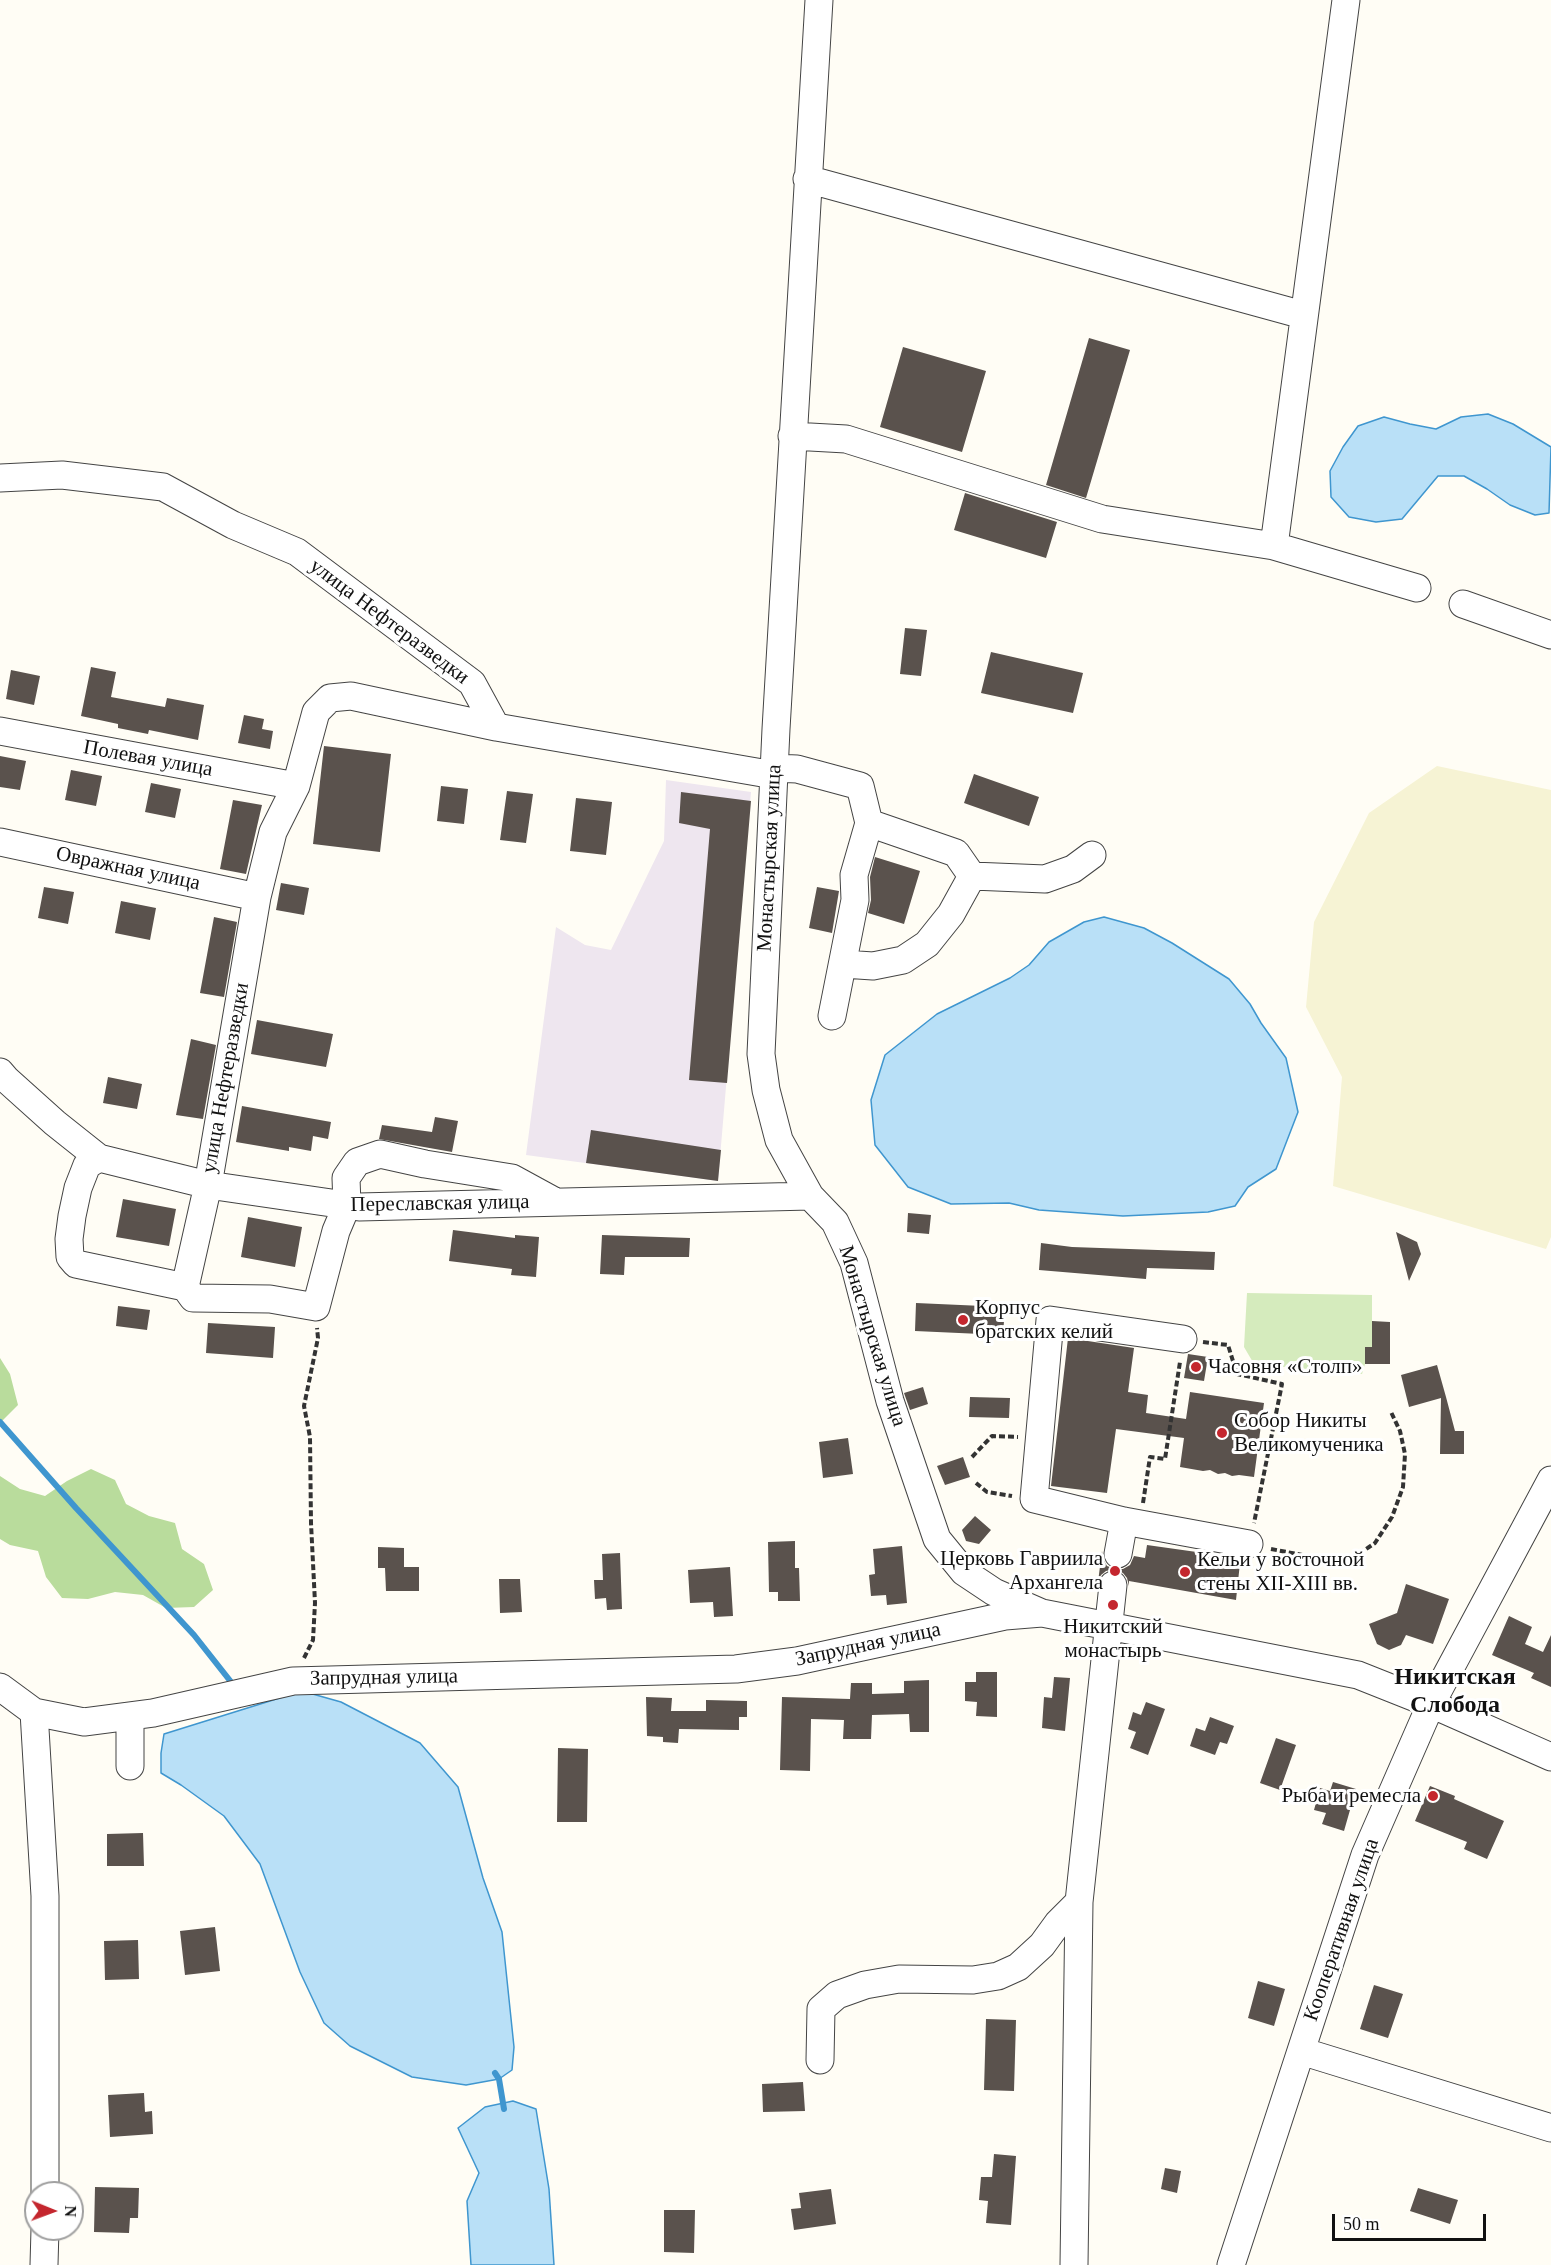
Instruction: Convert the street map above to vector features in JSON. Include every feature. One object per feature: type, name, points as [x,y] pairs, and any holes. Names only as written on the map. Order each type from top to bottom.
[{"type":"street","name":"Монастырская улица","points":[[819,0],[792,436],[761,1054],[766,1090],[779,1140],[810,1196],[836,1222],[854,1263],[890,1401],[937,1539],[964,1572],[993,1592],[1042,1613]]},
{"type":"street","points":[[1274,546],[1346,0]]},
{"type":"street","points":[[807,179],[1303,315]]},
{"type":"street","points":[[792,436],[846,439],[1102,519],[1274,546],[1417,588]]},
{"type":"street","name":"улица Нефтеразведки","points":[[0,478],[62,475],[163,487],[234,525],[297,552],[472,683],[496,727]]},
{"type":"street","points":[[1463,604],[1551,635]]},
{"type":"street","name":"улица Нефтеразведки","points":[[185,1287],[208,1185],[257,897],[273,832],[296,786],[316,712],[330,698],[351,696],[496,727]]},
{"type":"street","points":[[496,727],[774,771],[797,769],[860,786],[869,823],[854,875],[855,900],[832,1016]]},
{"type":"street","name":"Полевая улица","points":[[0,731],[296,786]]},
{"type":"street","points":[[869,823],[956,853],[972,876]]},
{"type":"street","name":"Овражная улица","points":[[0,842],[257,897]]},
{"type":"street","points":[[972,876],[1045,879],[1073,869],[1092,855]]},
{"type":"street","points":[[843,964],[873,966],[903,960],[927,944],[951,914],[972,876]]},
{"type":"street","name":"Переславская улица","points":[[0,1072],[55,1123],[99,1158],[208,1185],[359,1207],[810,1196]]},
{"type":"street","points":[[99,1158],[87,1166],[78,1188],[70,1227],[70,1257],[76,1264],[185,1287],[193,1298],[270,1299],[316,1307],[336,1231],[347,1205],[346,1178],[357,1162],[380,1154],[512,1178],[556,1202]]},
{"type":"street","points":[[1183,1339],[1050,1320],[1034,1499],[1132,1523],[1249,1544]]},
{"type":"street","name":"Кооперативная улица","points":[[1231,2265],[1365,1855],[1431,1704],[1551,1480]]},
{"type":"street","points":[[1118,1554],[1132,1523]]},
{"type":"street","points":[[1074,2265],[1079,1902],[1113,1585]]},
{"type":"street","name":"Запрудная улица","points":[[34,1712],[84,1722],[130,1717],[293,1681],[736,1668],[797,1661],[1005,1616],[1042,1613],[1358,1675],[1431,1704],[1551,1757]]},
{"type":"street","points":[[0,1687],[34,1712],[45,1896],[45,2181]]},
{"type":"street","points":[[130,1717],[130,1766]]},
{"type":"street","points":[[820,2060],[821,2009],[837,1995],[865,1985],[899,1979],[973,1980],[998,1976],[1018,1967],[1042,1945],[1058,1923],[1079,1902]]},
{"type":"street","points":[[1301,2051],[1551,2128]]},
{"type":"street","points":[[44,2265],[45,2241]]},
{"type":"path","points":[[293,1681],[313,1640],[314,1631],[310,1437],[304,1406],[318,1338],[316,1307]]},
{"type":"path","points":[[1132,1523],[1150,1457],[1166,1459],[1183,1339],[1228,1345],[1237,1374],[1282,1384],[1249,1544],[1299,1556],[1329,1560],[1354,1557],[1375,1543],[1392,1517],[1403,1487],[1406,1455],[1392,1412]]},
{"type":"path","points":[[972,1457],[993,1436],[1039,1438]]},
{"type":"path","points":[[976,1483],[987,1492],[1034,1499]]},
{"type":"shaded area","points":[[1437,766],[1551,790],[1551,1237],[1546,1249],[1333,1186],[1342,1077],[1306,1007],[1314,922],[1369,813]]},
{"type":"shaded area","points":[[666,780],[751,792],[718,1181],[526,1155],[556,927],[585,945],[611,950],[664,841]]},
{"type":"green space","points":[[1247,1293],[1372,1295],[1372,1347],[1365,1348],[1365,1364],[1362,1374],[1254,1364],[1244,1347]]},
{"type":"green space","points":[[0,1358],[10,1374],[18,1405],[0,1423]]},
{"type":"green space","points":[[91,1469],[115,1480],[126,1504],[149,1516],[175,1523],[182,1549],[204,1564],[213,1590],[194,1607],[166,1608],[143,1595],[115,1592],[88,1599],[62,1598],[46,1577],[38,1551],[10,1545],[0,1539],[0,1476],[20,1489],[45,1496]]},
{"type":"water","points":[[1488,414],[1513,424],[1551,447],[1549,513],[1535,515],[1510,505],[1464,476],[1438,476],[1402,519],[1376,522],[1349,517],[1331,497],[1330,471],[1358,426],[1384,417],[1436,429],[1461,417]]},
{"type":"water","points":[[1104,917],[1144,928],[1172,943],[1229,979],[1250,1004],[1286,1058],[1298,1112],[1276,1169],[1248,1187],[1235,1206],[1208,1212],[1123,1216],[1039,1210],[1009,1203],[951,1204],[908,1187],[875,1145],[871,1100],[885,1055],[937,1014],[1010,978],[1029,965],[1049,942],[1084,922]]},
{"type":"water","points":[[302,1691],[341,1702],[420,1743],[458,1787],[483,1878],[502,1932],[514,2047],[512,2070],[499,2079],[466,2085],[412,2077],[350,2046],[324,2023],[300,1972],[260,1864],[224,1816],[161,1773],[164,1734]]},
{"type":"water","points":[[513,2101],[536,2109],[549,2189],[554,2265],[471,2265],[467,2201],[479,2173],[458,2128],[485,2107]]},
{"type":"building","points":[[1089,338],[1130,350],[1086,498],[1046,485]]},
{"type":"building","points":[[903,347],[986,371],[962,452],[880,427]]},
{"type":"building","points":[[965,493],[1057,522],[1046,558],[954,530]]},
{"type":"building","points":[[905,628],[927,630],[921,676],[900,674]]},
{"type":"building","points":[[991,652],[1083,673],[1073,713],[981,693]]},
{"type":"building","points":[[91,667],[116,672],[111,697],[165,707],[167,698],[204,705],[198,740],[149,730],[148,734],[118,728],[118,724],[81,716]]},
{"type":"building","points":[[11,670],[40,676],[34,705],[6,699]]},
{"type":"building","points":[[244,715],[264,719],[262,729],[273,731],[270,749],[238,743]]},
{"type":"building","points":[[324,746],[391,754],[380,852],[313,844]]},
{"type":"building","points":[[0,756],[26,761],[20,790],[0,787]]},
{"type":"building","points":[[71,770],[102,776],[96,806],[65,800]]},
{"type":"building","points":[[974,774],[1039,797],[1029,826],[964,803]]},
{"type":"building","points":[[151,783],[181,789],[175,818],[145,812]]},
{"type":"building","points":[[441,786],[468,789],[464,824],[437,821]]},
{"type":"building","points":[[507,791],[533,794],[526,843],[500,840]]},
{"type":"building","points":[[681,792],[751,801],[727,1083],[689,1080],[710,829],[679,823]]},
{"type":"building","points":[[576,798],[612,802],[606,855],[570,851]]},
{"type":"building","points":[[233,800],[262,805],[246,874],[220,869]]},
{"type":"building","points":[[875,857],[920,871],[904,924],[868,913],[871,900],[870,877]]},
{"type":"building","points":[[281,883],[309,888],[304,915],[276,910]]},
{"type":"building","points":[[44,887],[74,892],[68,924],[38,918]]},
{"type":"building","points":[[817,887],[839,891],[832,933],[809,928]]},
{"type":"building","points":[[121,901],[156,908],[150,940],[115,933]]},
{"type":"building","points":[[214,917],[237,922],[224,997],[200,993]]},
{"type":"building","points":[[257,1020],[333,1034],[326,1067],[251,1054]]},
{"type":"building","points":[[191,1039],[216,1045],[203,1119],[176,1115]]},
{"type":"building","points":[[108,1077],[142,1084],[137,1109],[103,1103]]},
{"type":"building","points":[[242,1106],[331,1122],[328,1139],[313,1136],[311,1151],[289,1147],[289,1151],[236,1142]]},
{"type":"building","points":[[435,1117],[458,1121],[452,1152],[379,1139],[382,1125],[432,1132]]},
{"type":"building","points":[[591,1130],[721,1150],[718,1181],[586,1163]]},
{"type":"building","points":[[123,1199],[176,1209],[169,1246],[116,1237]]},
{"type":"building","points":[[908,1213],[931,1215],[929,1234],[907,1232]]},
{"type":"building","points":[[248,1217],[302,1227],[295,1267],[241,1257]]},
{"type":"building","points":[[453,1230],[515,1238],[515,1235],[539,1237],[536,1277],[511,1275],[512,1269],[449,1261]]},
{"type":"building","points":[[1396,1232],[1417,1242],[1421,1254],[1409,1281]]},
{"type":"building","points":[[602,1235],[690,1238],[689,1257],[625,1257],[624,1275],[600,1274]]},
{"type":"building","points":[[1041,1243],[1072,1247],[1215,1252],[1214,1270],[1147,1268],[1146,1279],[1039,1270]]},
{"type":"building","name":"Корпус братских келий","points":[[916,1303],[1005,1307],[1003,1335],[915,1331]]},
{"type":"building","points":[[118,1306],[150,1310],[147,1330],[116,1326]]},
{"type":"building","points":[[1372,1321],[1390,1322],[1390,1364],[1365,1364],[1365,1347],[1372,1347]]},
{"type":"building","points":[[208,1323],[275,1327],[273,1358],[206,1353]]},
{"type":"building","points":[[1068,1338],[1134,1348],[1128,1392],[1148,1395],[1146,1413],[1186,1419],[1190,1392],[1264,1403],[1254,1477],[1232,1476],[1210,1470],[1180,1467],[1184,1438],[1116,1429],[1107,1493],[1051,1486]]},
{"type":"building","name":"Часовня «Столп»","points":[[1188,1354],[1208,1357],[1204,1381],[1184,1378]]},
{"type":"building","points":[[1437,1365],[1455,1431],[1464,1431],[1464,1454],[1440,1454],[1441,1398],[1409,1407],[1401,1375]]},
{"type":"building","points":[[923,1387],[928,1404],[910,1410],[904,1393]]},
{"type":"building","points":[[970,1397],[1010,1398],[1009,1418],[969,1417]]},
{"type":"building","points":[[848,1438],[853,1474],[823,1478],[819,1442]]},
{"type":"building","points":[[963,1457],[970,1477],[945,1485],[937,1466]]},
{"type":"building","points":[[975,1516],[991,1530],[979,1544],[966,1541],[962,1530]]},
{"type":"building","points":[[795,1541],[795,1568],[799,1568],[800,1601],[778,1601],[778,1592],[769,1592],[768,1542]]},
{"type":"building","name":"Кельи у восточной стены XII-XIII вв.","points":[[1147,1545],[1225,1556],[1224,1561],[1240,1563],[1236,1600],[1129,1581],[1129,1586],[1123,1573],[1115,1569],[1123,1569],[1130,1565],[1134,1556],[1145,1558]]},
{"type":"building","points":[[902,1546],[907,1603],[887,1605],[886,1595],[871,1596],[869,1575],[875,1574],[873,1549]]},
{"type":"building","points":[[378,1547],[404,1548],[404,1567],[419,1567],[419,1591],[386,1591],[385,1568],[378,1568]]},
{"type":"building","points":[[1102,1551],[1107,1566],[1115,1569],[1106,1571],[1098,1582]]},
{"type":"building","points":[[620,1553],[622,1609],[607,1610],[606,1598],[595,1599],[594,1580],[603,1580],[602,1554]]},
{"type":"building","points":[[730,1567],[733,1616],[714,1617],[713,1602],[690,1603],[688,1570]]},
{"type":"building","points":[[499,1579],[520,1579],[522,1612],[500,1613]]},
{"type":"building","points":[[1406,1584],[1449,1599],[1433,1644],[1406,1635],[1401,1645],[1389,1650],[1377,1644],[1369,1624],[1397,1613]]},
{"type":"building","points":[[1509,1616],[1532,1627],[1525,1644],[1543,1652],[1551,1635],[1551,1687],[1531,1678],[1534,1673],[1492,1655]]},
{"type":"building","points":[[976,1672],[997,1672],[997,1717],[976,1716],[977,1702],[965,1701],[965,1682],[976,1682]]},
{"type":"building","points":[[1054,1677],[1070,1678],[1065,1731],[1042,1728],[1044,1697],[1052,1698]]},
{"type":"building","points":[[929,1680],[929,1732],[910,1732],[909,1714],[872,1715],[871,1739],[843,1739],[844,1720],[811,1719],[810,1771],[780,1770],[782,1697],[850,1699],[851,1683],[872,1683],[872,1694],[904,1693],[904,1681]]},
{"type":"building","points":[[646,1697],[672,1698],[671,1711],[706,1711],[706,1700],[747,1701],[747,1717],[739,1717],[739,1730],[679,1729],[678,1743],[663,1742],[663,1737],[647,1736]]},
{"type":"building","points":[[1146,1702],[1165,1709],[1148,1755],[1130,1748],[1136,1732],[1128,1729],[1133,1712],[1141,1715]]},
{"type":"building","points":[[1210,1717],[1234,1726],[1227,1744],[1220,1742],[1215,1755],[1190,1746],[1196,1728],[1205,1731]]},
{"type":"building","points":[[1276,1738],[1296,1745],[1280,1790],[1260,1783]]},
{"type":"building","points":[[558,1748],[588,1749],[587,1822],[557,1822]]},
{"type":"building","points":[[1333,1782],[1356,1789],[1344,1831],[1322,1824],[1326,1813],[1314,1810],[1320,1788],[1330,1791]]},
{"type":"building","points":[[1430,1786],[1504,1821],[1487,1859],[1464,1849],[1467,1842],[1415,1821]]},
{"type":"building","points":[[143,1833],[144,1866],[107,1866],[107,1834]]},
{"type":"building","points":[[215,1927],[220,1971],[185,1975],[180,1931]]},
{"type":"building","points":[[138,1940],[139,1979],[105,1980],[104,1941]]},
{"type":"building","points":[[1258,1981],[1285,1989],[1274,2026],[1248,2018]]},
{"type":"building","points":[[1374,1985],[1403,1994],[1388,2038],[1360,2029]]},
{"type":"building","points":[[986,2019],[1016,2020],[1014,2091],[984,2090]]},
{"type":"building","points":[[803,2082],[805,2111],[763,2112],[762,2084]]},
{"type":"building","points":[[144,2093],[145,2112],[152,2111],[153,2134],[110,2137],[108,2095]]},
{"type":"building","points":[[994,2154],[1016,2156],[1011,2225],[986,2223],[988,2201],[979,2200],[981,2177],[992,2177]]},
{"type":"building","points":[[1165,2168],[1181,2171],[1177,2193],[1161,2189]]},
{"type":"building","points":[[95,2187],[139,2188],[138,2218],[130,2218],[129,2233],[94,2232]]},
{"type":"building","points":[[1418,2188],[1458,2200],[1450,2224],[1410,2211]]},
{"type":"building","points":[[831,2189],[836,2224],[794,2230],[791,2209],[801,2208],[799,2193]]},
{"type":"building","points":[[664,2210],[695,2210],[694,2253],[664,2252]]},
{"type":"waterway","points":[[0,1422],[194,1635],[235,1687]]},
{"type":"waterway","points":[[495,2073],[499,2079],[504,2109]]},
{"type":"place","name":"Корпус братских келий","points":[[963,1320]]},
{"type":"place","name":"Часовня «Столп»","points":[[1196,1367]]},
{"type":"place","name":"Собор Никиты Великомученика","points":[[1222,1433]]},
{"type":"place","name":"Церковь Гавриила Архангела","points":[[1115,1571]]},
{"type":"place","name":"Кельи у восточной стены XII-XIII вв.","points":[[1185,1572]]},
{"type":"place","name":"Никитский монастырь","points":[[1113,1605]]},
{"type":"place","name":"Рыба и ремесла","points":[[1433,1796]]},
{"type":"district","name":"Никитская Слобода","points":[[1455,1692]]}]
